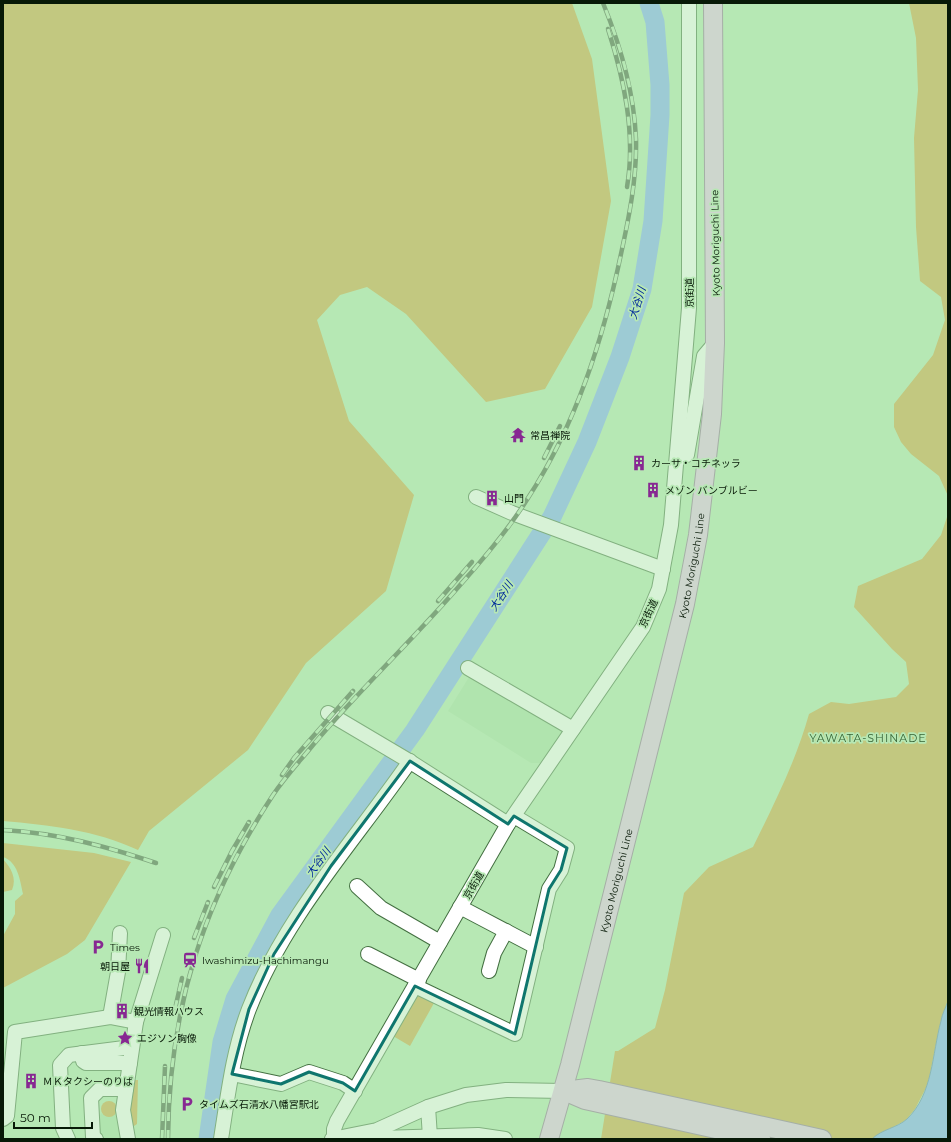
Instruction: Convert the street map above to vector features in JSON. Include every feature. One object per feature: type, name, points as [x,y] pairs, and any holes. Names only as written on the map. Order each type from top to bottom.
[{"type":"main road","name":"Kyoto Moriguchi Line","points":[[549,1139],[600,949],[685,604],[698,535],[712,414],[715,343],[713,3]]},
{"type":"main road","points":[[563,1091],[588,1088],[597,1096],[761,1139]]},
{"type":"main road","points":[[597,1096],[822,1139]]},
{"type":"street","name":"京街道","points":[[333,1139],[334,1129],[338,1120],[511,820],[643,627],[659,589],[671,525],[688,326],[689,3]]},
{"type":"street","points":[[671,525],[683,476],[704,356],[715,343]]},
{"type":"street","points":[[476,497],[540,523],[663,569]]},
{"type":"street","points":[[468,668],[573,729]]},
{"type":"street","points":[[328,713],[345,725],[511,820],[567,848],[561,870],[549,889],[515,1034],[417,983],[368,954]]},
{"type":"street","points":[[221,1139],[237,1045],[249,1009],[274,954],[331,866],[410,761]]},
{"type":"street","points":[[357,886],[381,908],[440,942]]},
{"type":"street","points":[[460,907],[536,947]]},
{"type":"street","points":[[489,971],[494,953],[506,931]]},
{"type":"street","points":[[110,1017],[118,972],[120,933]]},
{"type":"street","points":[[128,1139],[123,1110],[136,1022],[163,935]]},
{"type":"street","points":[[3,1119],[7,1116],[15,1032],[110,1017],[136,1022]]},
{"type":"street","points":[[68,1139],[63,1128],[60,1065],[69,1055],[132,1048]]},
{"type":"street","points":[[82,1053],[83,1061],[86,1064],[130,1063]]},
{"type":"street","points":[[232,1074],[281,1084],[310,1072],[343,1083],[355,1091]]},
{"type":"street","points":[[96,1139],[93,1136],[91,1098],[100,1089],[126,1089]]},
{"type":"street","points":[[333,1139],[377,1130],[428,1107],[466,1095],[486,1092],[524,1090],[563,1091]]},
{"type":"street","points":[[428,1107],[430,1137]]},
{"type":"street","points":[[365,1133],[381,1138],[478,1135],[505,1139]]},
{"type":"highlighted area","points":[[410,761],[508,824],[514,816],[567,848],[561,870],[549,889],[515,1034],[415,986],[355,1091],[343,1083],[309,1072],[281,1084],[232,1074],[249,1009],[274,954],[331,866]]},
{"type":"shaded area","points":[[3,3],[572,3],[592,59],[611,201],[592,307],[545,389],[486,402],[406,314],[367,287],[340,295],[317,320],[349,421],[414,495],[386,591],[306,663],[248,750],[149,831],[138,850],[122,843],[89,833],[37,824],[3,821]]},
{"type":"shaded area","points":[[909,3],[948,3],[948,496],[939,476],[911,454],[901,442],[894,427],[894,404],[933,355],[945,320],[941,297],[920,281],[916,227],[914,138],[918,90],[916,38]]},
{"type":"shaded area","points":[[948,514],[948,1001],[941,1020],[928,1084],[915,1109],[906,1120],[872,1139],[601,1139],[615,1051],[618,1051],[655,1028],[665,990],[684,893],[709,867],[753,847],[777,798],[798,749],[809,714],[831,702],[849,704],[896,697],[909,684],[906,662],[892,649],[854,607],[858,586],[922,559],[941,535]]},
{"type":"shaded area","points":[[471,674],[564,730],[540,763],[531,763],[448,711]]},
{"type":"shaded area","points":[[3,843],[94,853],[131,862],[85,940],[67,954],[3,988],[3,936],[15,914],[15,901],[23,894],[18,872],[8,859],[3,857]]},
{"type":"shaded area","points":[[3,859],[11,870],[14,881],[12,890],[3,892]]},
{"type":"shaded area","points":[[417,993],[434,1003],[410,1046],[393,1036]]},
{"type":"shaded area","points":[[132,1080],[138,1080],[137,1124],[134,1126],[130,1124],[129,1106]]},
{"type":"shaded area","points":[[106,1101],[112,1101],[117,1106],[115,1115],[112,1117],[106,1117],[101,1112],[101,1106]]},
{"type":"shaded area","points":[[117,1110],[122,1139],[104,1139],[100,1130],[101,1113],[106,1117]]},
{"type":"water","points":[[948,1001],[948,1139],[872,1139],[880,1133],[899,1125],[916,1109],[927,1086],[943,1013]]},
{"type":"waterway","name":"大谷川","points":[[208,1139],[222,1042],[235,999],[280,915],[415,730],[552,517],[587,442],[620,357],[642,289],[653,221],[660,115],[660,85],[655,22],[649,3]]},
{"type":"railway","points":[[168,1139],[170,1092],[175,1046],[183,1002],[194,959],[209,917],[227,876],[248,835],[278,788],[313,745],[349,704],[425,624],[479,564],[505,532],[545,470],[574,411],[586,380],[606,318],[614,286],[632,197],[636,154],[633,104],[626,70],[603,3]]},
{"type":"railway","points":[[608,29],[619,67],[627,107],[630,147],[627,187]]},
{"type":"railway","points":[[544,458],[560,426]]},
{"type":"railway","points":[[438,601],[472,562]]},
{"type":"railway","points":[[282,775],[294,758],[353,691]]},
{"type":"railway","points":[[214,887],[232,851],[249,822]]},
{"type":"railway","points":[[3,830],[43,834],[81,841],[156,863]]},
{"type":"railway","points":[[194,938],[208,902]]},
{"type":"railway","points":[[175,1009],[182,978]]},
{"type":"railway","points":[[162,1139],[165,1066]]},
{"type":"place","name":"常昌禅院","points":[[518,435]]},
{"type":"place","name":"カーサ・コチネッラ","points":[[639,463]]},
{"type":"place","name":"メゾン バンブルビー","points":[[653,490]]},
{"type":"place","name":"山門","points":[[492,498]]},
{"type":"place","name":"Times","points":[[98,947]]},
{"type":"place","name":"Iwashimizu-Hachimangu","points":[[190,960]]},
{"type":"place","name":"朝日屋","points":[[142,966]]},
{"type":"place","name":"観光情報ハウス","points":[[122,1011]]},
{"type":"place","name":"エジソン胸像","points":[[125,1038]]},
{"type":"place","name":"ＭＫタクシーのりば","points":[[31,1081]]},
{"type":"place","name":"タイムズ石清水八幡宮駅北","points":[[187,1104]]},
{"type":"district","name":"YAWATA-SHINADE","points":[[868,738]]}]
